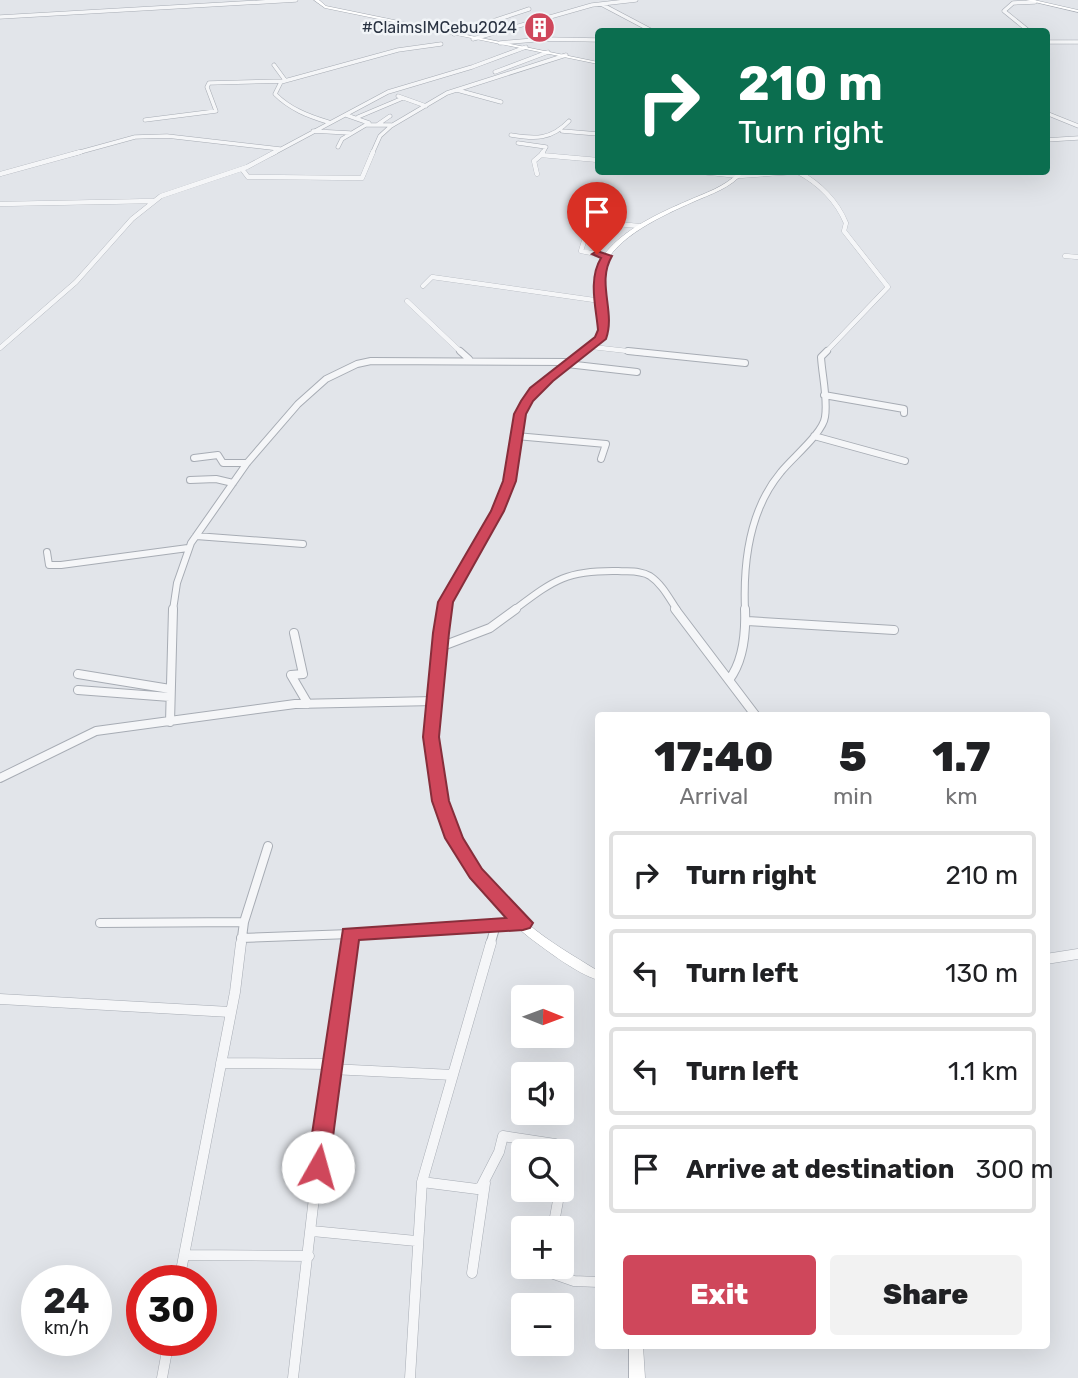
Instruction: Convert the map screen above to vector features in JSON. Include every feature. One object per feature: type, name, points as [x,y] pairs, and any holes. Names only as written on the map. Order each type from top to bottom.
[{"type":"street","points":[[0,17],[296,0]]},
{"type":"street","points":[[316,0],[325,7],[595,62]]},
{"type":"street","points":[[594,0],[646,28]]},
{"type":"street","points":[[473,38],[601,4],[636,0]]},
{"type":"street","points":[[1028,0],[1078,11]]},
{"type":"street","points":[[1025,28],[1004,11],[1013,3],[1035,2]]},
{"type":"street","points":[[454,34],[529,9]]},
{"type":"street","points":[[500,43],[595,40]]},
{"type":"street","points":[[1050,42],[1078,42]]},
{"type":"street","points":[[145,120],[216,111],[207,87],[209,83],[284,81],[391,52],[441,44]]},
{"type":"street","points":[[0,348],[82,277],[132,219],[172,191],[242,169],[388,92],[496,61],[529,48]]},
{"type":"street","points":[[495,72],[548,52]]},
{"type":"street","points":[[242,169],[248,177],[362,178],[380,136],[393,125],[457,89],[566,55]]},
{"type":"street","points":[[496,61],[514,65]]},
{"type":"street","points":[[274,65],[284,81]]},
{"type":"street","points":[[284,81],[275,94],[288,106],[300,114],[329,122]]},
{"type":"street","points":[[457,89],[500,102]]},
{"type":"street","points":[[388,92],[426,106]]},
{"type":"street","points":[[357,117],[403,97]]},
{"type":"street","points":[[345,114],[368,120],[367,125]]},
{"type":"street","points":[[1050,115],[1078,126]]},
{"type":"street","points":[[377,125],[390,116]]},
{"type":"street","points":[[511,135],[545,139],[562,131],[569,121]]},
{"type":"street","points":[[338,146],[342,139],[367,125],[393,125]]},
{"type":"street","points":[[312,131],[352,134]]},
{"type":"street","points":[[562,131],[595,134]]},
{"type":"street","points":[[0,174],[135,137],[167,136],[280,149]]},
{"type":"street","points":[[1050,140],[1078,138]]},
{"type":"street","points":[[517,143],[546,147],[534,161],[537,174]]},
{"type":"street","points":[[541,155],[595,160]]},
{"type":"street","points":[[595,974],[547,944],[523,923],[476,874],[454,838],[440,801],[433,750],[434,701],[446,602],[498,511],[509,481],[520,414],[534,390],[601,339],[604,330],[600,268],[607,256],[639,226],[717,189],[738,175]]},
{"type":"street","points":[[729,680],[740,660],[747,621],[744,579],[757,511],[779,474],[814,436],[825,417],[821,357],[888,287],[844,232],[846,223],[840,210],[816,184],[801,175]]},
{"type":"street","points":[[0,204],[155,201]]},
{"type":"street","points":[[591,230],[596,222],[639,226]]},
{"type":"street","points":[[584,241],[581,251],[607,256]]},
{"type":"street","points":[[1065,256],[1078,257]]},
{"type":"street","points":[[423,286],[432,277],[601,301]]},
{"type":"street","points":[[407,301],[470,360]]},
{"type":"street","points":[[592,347],[745,363]]},
{"type":"street","points":[[170,722],[171,622],[177,583],[188,548],[247,463],[298,404],[326,379],[371,361],[568,363],[637,372]]},
{"type":"street","points":[[824,395],[904,409],[904,413]]},
{"type":"street","points":[[516,436],[606,444],[601,459]]},
{"type":"street","points":[[814,436],[905,461]]},
{"type":"street","points":[[194,458],[195,460],[218,454],[223,463],[247,463]]},
{"type":"street","points":[[190,480],[216,479],[233,483]]},
{"type":"street","points":[[196,536],[303,544]]},
{"type":"street","points":[[47,552],[50,565],[61,565],[188,548]]},
{"type":"street","points":[[440,646],[490,628],[552,581],[571,574],[597,571],[642,572],[662,587],[687,628],[753,712]]},
{"type":"street","points":[[747,621],[894,630]]},
{"type":"street","points":[[294,633],[303,674],[291,676],[293,685],[307,697],[308,704]]},
{"type":"street","points":[[78,674],[170,693]]},
{"type":"street","points":[[78,690],[170,693]]},
{"type":"street","points":[[0,778],[96,731],[308,704],[434,701]]},
{"type":"street","points":[[182,1265],[235,992],[244,922],[268,846]]},
{"type":"street","points":[[100,923],[244,922]]},
{"type":"street","points":[[241,938],[523,923]]},
{"type":"street","points":[[410,1378],[416,1241],[422,1182],[496,925]]},
{"type":"street","points":[[293,1378],[350,934]]},
{"type":"street","points":[[1050,958],[1078,954]]},
{"type":"street","points":[[0,999],[230,1012]]},
{"type":"street","points":[[221,1063],[453,1075]]},
{"type":"street","points":[[472,1273],[485,1183],[503,1136],[522,1139]]},
{"type":"street","points":[[422,1182],[477,1189],[485,1183]]},
{"type":"street","points":[[312,1231],[416,1241]]},
{"type":"street","points":[[184,1255],[309,1256]]},
{"type":"street","points":[[573,1279],[595,1282]]},
{"type":"street","points":[[636,1349],[637,1378]]},
{"type":"street","points":[[162,1378],[166,1356]]},
{"type":"place","name":"#ClaimsIMCebu2024","points":[[540,27]]},
{"type":"route","points":[[318,1167],[350,934],[523,923],[476,874],[454,838],[440,801],[431,737],[441,633],[446,602],[498,511],[509,481],[520,414],[527,401],[534,390],[601,339],[604,330],[599,281],[600,268],[607,256],[597,254]]}]
